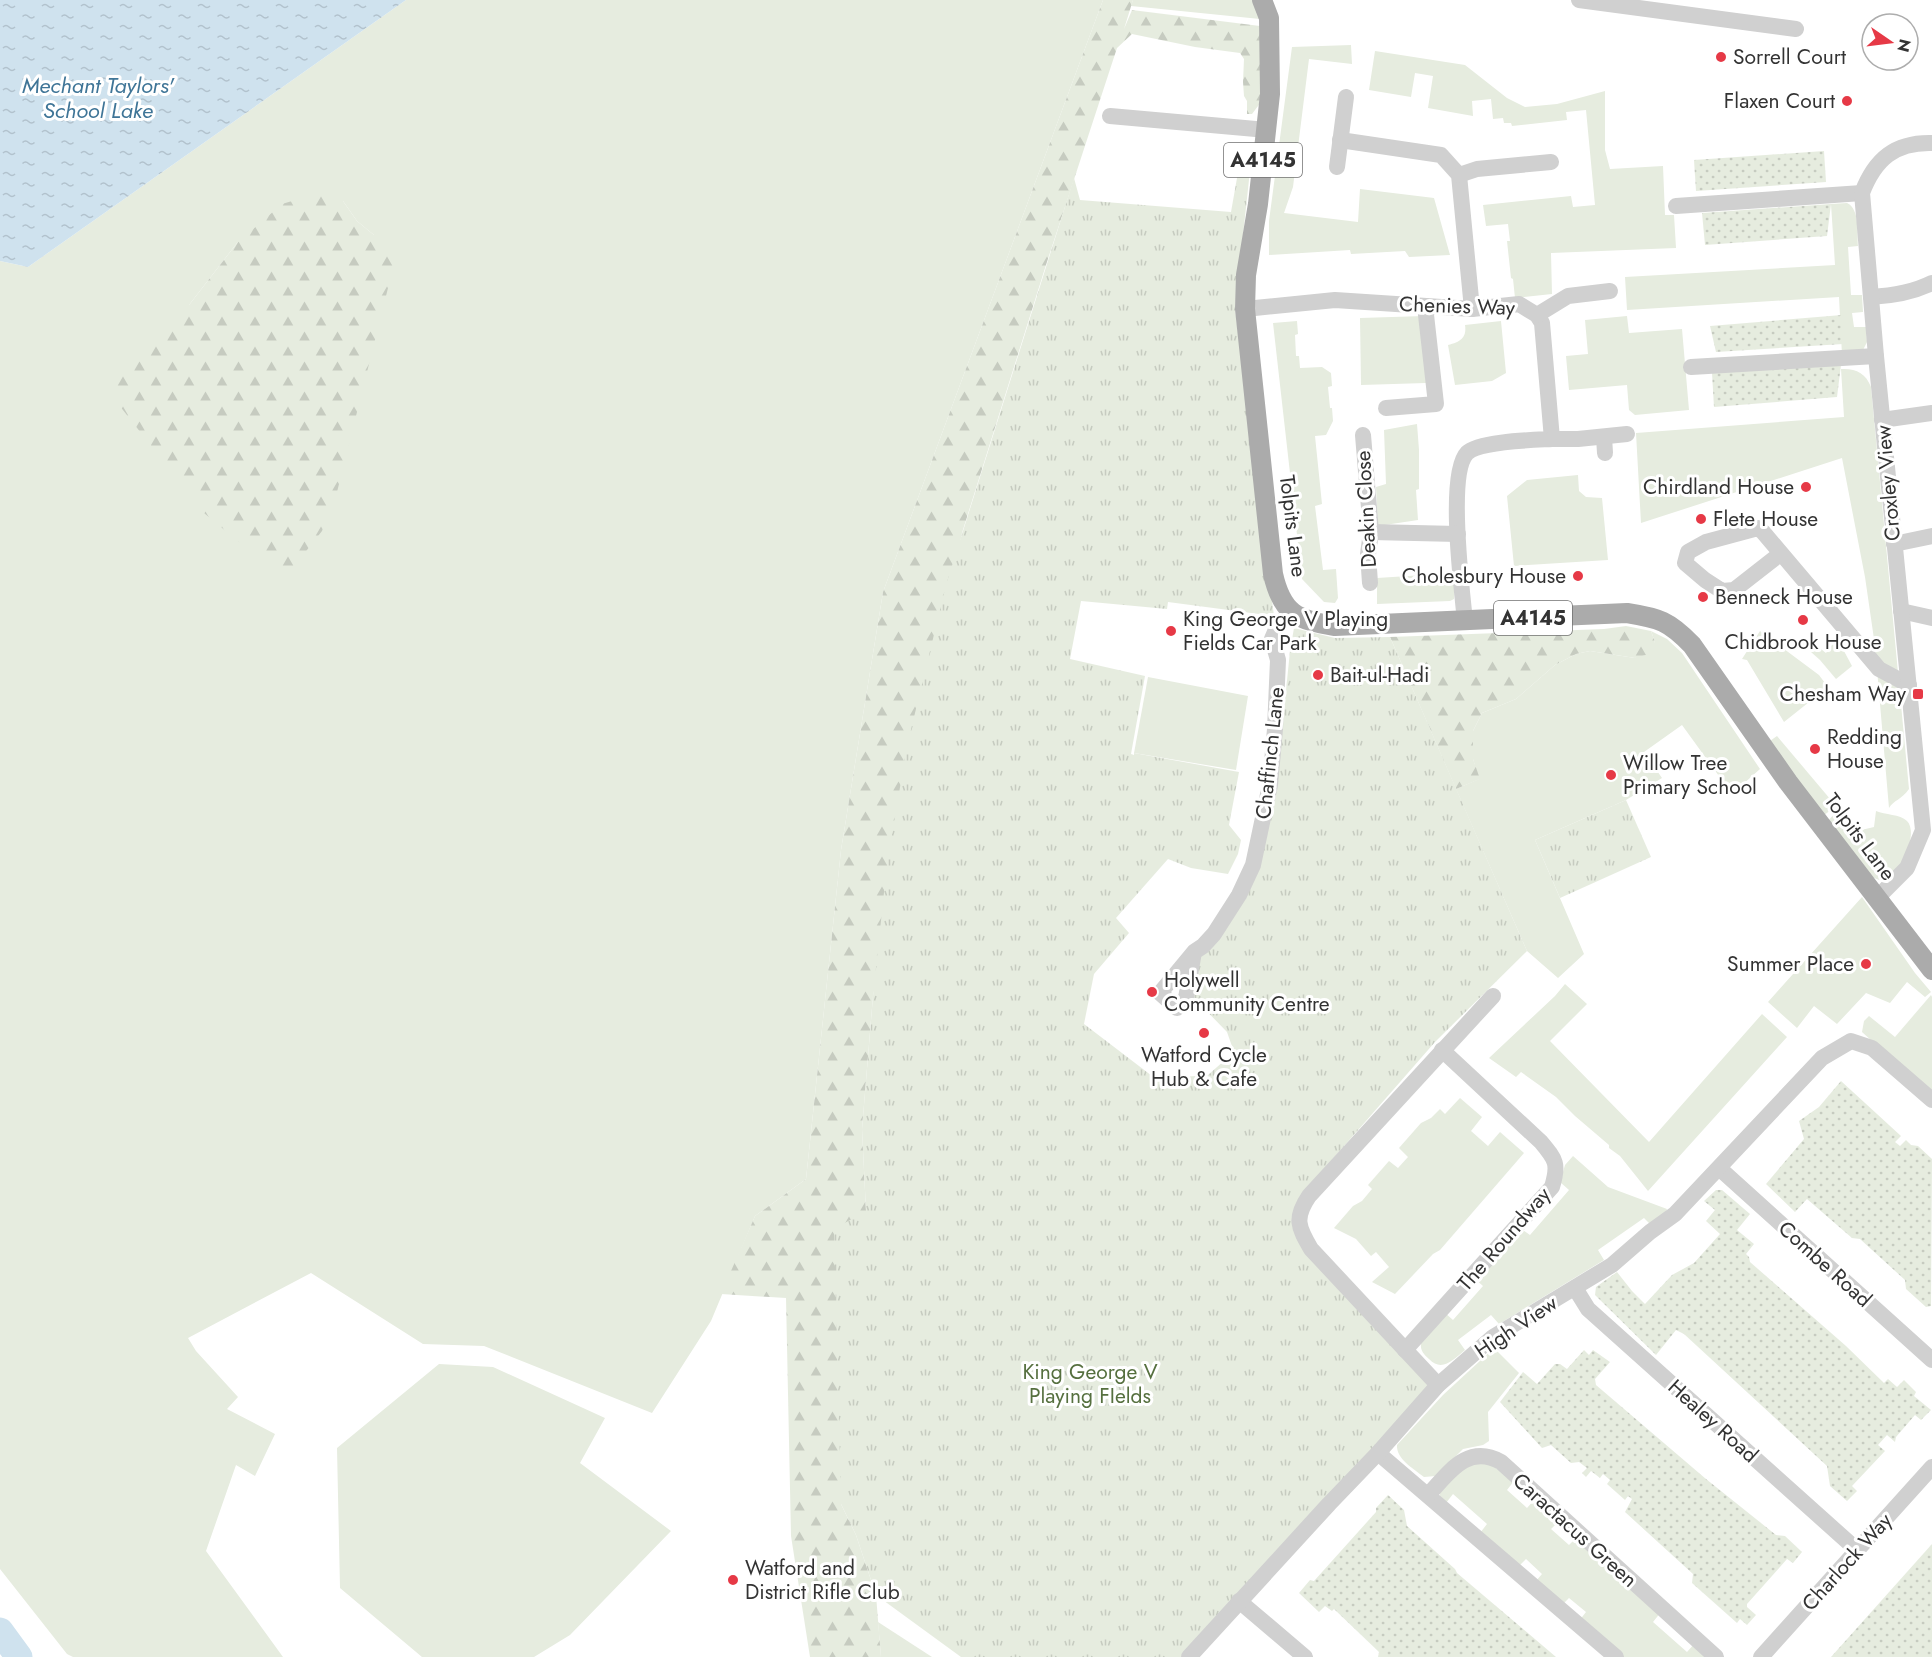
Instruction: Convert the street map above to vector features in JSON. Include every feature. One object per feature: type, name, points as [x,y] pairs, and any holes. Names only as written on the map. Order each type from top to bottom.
[{"type":"main road","name":"Tolpits Lane","points":[[1262,0],[1270,28],[1270,94],[1246,275],[1245,309],[1273,574],[1278,596],[1292,612],[1311,622],[1335,626],[1627,613],[1653,617],[1675,627],[1692,645],[1788,782],[1932,970]]},
{"type":"street","points":[[1579,0],[1796,29]]},
{"type":"street","points":[[1337,167],[1346,97]]},
{"type":"street","points":[[1110,116],[1267,130]]},
{"type":"street","points":[[1340,140],[1441,155],[1459,175],[1472,309]]},
{"type":"street","points":[[1676,206],[1862,193],[1867,180],[1888,154],[1903,145],[1932,143]]},
{"type":"street","points":[[1459,175],[1477,169],[1551,162]]},
{"type":"street","name":"Croxley View","points":[[1862,193],[1900,611],[1909,685],[1925,769],[1923,830],[1907,868],[1876,899]]},
{"type":"street","points":[[1871,297],[1895,296],[1919,290],[1932,283]]},
{"type":"street","points":[[1537,315],[1568,296],[1610,291]]},
{"type":"street","name":"Chenies Way","points":[[1245,309],[1335,300],[1472,309],[1519,304],[1537,315],[1542,323],[1552,439]]},
{"type":"street","points":[[1386,408],[1436,404],[1425,306]]},
{"type":"street","points":[[1692,367],[1876,356]]},
{"type":"street","points":[[1882,420],[1932,413]]},
{"type":"street","points":[[1465,621],[1458,534],[1458,486],[1460,467],[1467,454],[1478,447],[1522,440],[1552,439],[1605,445],[1627,434]]},
{"type":"street","name":"Deakin Close","points":[[1363,435],[1371,532],[1368,554],[1370,583]]},
{"type":"street","points":[[1780,554],[1734,590],[1722,591],[1685,563],[1688,552],[1706,542],[1758,528],[1878,669],[1909,685]]},
{"type":"street","points":[[1371,532],[1458,534]]},
{"type":"street","points":[[1894,544],[1932,536]]},
{"type":"street","points":[[1900,611],[1932,618]]},
{"type":"street","name":"Chaffinch Lane","points":[[1194,952],[1214,934],[1239,895],[1253,865],[1270,785],[1273,751],[1278,660],[1272,639],[1278,625],[1292,612]]},
{"type":"street","points":[[1438,1385],[1311,1249],[1300,1230],[1299,1210],[1309,1196],[1493,996]]},
{"type":"street","name":"High View","points":[[1189,1657],[1438,1385],[1493,1337],[1612,1265],[1650,1232],[1676,1214],[1822,1058],[1851,1041],[1872,1048],[1932,1100]]},
{"type":"street","name":"The Roundway","points":[[1405,1350],[1552,1187],[1558,1169],[1552,1156],[1541,1142],[1442,1050]]},
{"type":"street","name":"Combe Road","points":[[1719,1168],[1932,1360]]},
{"type":"street","name":"Healey Road","points":[[1575,1288],[1588,1309],[1857,1550]]},
{"type":"street","points":[[1378,1453],[1616,1657]]},
{"type":"street","name":"Caractacus Green","points":[[1428,1496],[1459,1462],[1473,1457],[1493,1458],[1501,1462],[1716,1657]]},
{"type":"street","name":"Charlock Way","points":[[1761,1657],[1932,1467]]},
{"type":"street","points":[[1239,1601],[1305,1657]]},
{"type":"green space","points":[[406,0],[1103,0],[883,592],[841,850],[806,1179],[755,1216],[711,1321],[652,1413],[484,1346],[423,1344],[311,1273],[188,1338],[196,1351],[238,1397],[227,1409],[275,1434],[255,1476],[236,1465],[206,1551],[283,1657],[73,1657],[67,1654],[0,1569],[0,261],[28,267]],"holes":[[[343,201],[357,221],[374,235],[189,305],[237,243]]]},
{"type":"green space","points":[[1103,0],[1133,0],[1124,29],[1132,10],[1260,26],[1261,102],[1252,114],[1247,114],[1243,82],[1244,59],[1240,53],[1195,47],[1132,34],[1117,48],[962,533],[873,996],[862,1129],[866,1211],[841,1504],[856,1535],[876,1595],[881,1657],[810,1657],[791,1536],[786,1298],[721,1294],[755,1216],[806,1179],[841,850],[883,592]]},
{"type":"green space","points":[[1133,0],[1257,0],[1260,19],[1131,6]]},
{"type":"green space","points":[[1351,45],[1352,64],[1309,59],[1293,187],[1284,213],[1358,222],[1360,189],[1434,198],[1450,255],[1409,257],[1405,251],[1351,254],[1350,250],[1269,255],[1269,221],[1292,47]]},
{"type":"green space","points":[[1375,51],[1465,65],[1507,98],[1525,107],[1557,104],[1605,91],[1605,150],[1610,169],[1663,166],[1665,215],[1674,215],[1676,248],[1551,253],[1552,294],[1515,298],[1507,241],[1510,241],[1508,224],[1486,226],[1483,205],[1571,196],[1573,207],[1595,205],[1586,110],[1566,112],[1567,120],[1512,126],[1511,123],[1504,123],[1503,118],[1493,119],[1491,99],[1472,101],[1473,116],[1428,108],[1433,76],[1415,73],[1411,97],[1369,90]]},
{"type":"green space","name":"King George V Playing FIelds","points":[[1243,144],[1251,145],[1252,152],[1235,309],[1274,616],[1168,602],[1167,609],[1081,601],[1070,659],[1145,676],[1131,754],[1239,772],[1229,825],[1241,840],[1238,854],[1228,874],[1191,868],[1168,859],[1116,918],[1129,933],[1094,974],[1084,1024],[1156,1079],[1208,1075],[1234,1052],[1227,1032],[1192,996],[1200,953],[1243,899],[1277,779],[1294,628],[1335,638],[1390,637],[1527,951],[1435,1042],[1303,1193],[1295,1219],[1428,1385],[1422,1395],[1181,1657],[961,1657],[876,1595],[856,1535],[841,1504],[834,1229],[866,1211],[862,1129],[873,996],[887,864],[907,746],[946,585],[1074,178],[1080,200],[1231,212]]},
{"type":"green space","points":[[1824,151],[1826,182],[1696,191],[1694,160]]},
{"type":"green space","points":[[319,193],[343,201],[357,221],[374,235],[399,244],[336,496],[322,531],[284,579],[204,513],[108,391],[189,305],[237,243],[282,204]]},
{"type":"green space","points":[[1847,203],[1854,210],[1857,222],[1858,246],[1848,247],[1851,295],[1862,295],[1863,312],[1852,313],[1854,327],[1866,327],[1867,342],[1862,352],[1842,355],[1839,297],[1627,310],[1625,277],[1835,265],[1831,204]]},
{"type":"green space","points":[[1831,204],[1827,236],[1705,245],[1702,213]]},
{"type":"green space","points":[[1842,315],[1843,344],[1716,352],[1710,326]]},
{"type":"green space","points":[[1424,316],[1426,383],[1361,385],[1360,318]]},
{"type":"green space","points":[[1627,316],[1629,333],[1682,329],[1689,410],[1635,415],[1629,410],[1627,385],[1569,390],[1566,356],[1588,354],[1585,320]]},
{"type":"green space","points":[[1297,321],[1296,356],[1299,356],[1300,368],[1322,367],[1331,373],[1332,386],[1328,387],[1333,421],[1326,435],[1315,436],[1322,504],[1315,506],[1323,570],[1336,569],[1338,598],[1335,603],[1324,602],[1302,579],[1273,323]]},
{"type":"green space","points":[[1501,321],[1506,373],[1492,381],[1455,385],[1448,345],[1462,339],[1465,325]]},
{"type":"green space","points":[[1841,365],[1837,397],[1714,407],[1712,373]]},
{"type":"green space","points":[[1841,369],[1859,372],[1871,387],[1909,789],[1889,808],[1875,646],[1865,577],[1842,458],[1641,523],[1636,433],[1844,417]]},
{"type":"green space","points":[[1417,424],[1418,520],[1378,526],[1376,487],[1386,484],[1384,430]]},
{"type":"green space","points":[[1578,475],[1579,491],[1586,497],[1602,498],[1608,560],[1514,566],[1507,496],[1527,480]]},
{"type":"green space","points":[[1455,573],[1454,599],[1450,601],[1377,604],[1377,578]]},
{"type":"green space","points":[[1626,626],[1651,631],[1655,642],[1649,654],[1635,658],[1590,651],[1576,654],[1555,665],[1516,699],[1482,713],[1473,731],[1473,759],[1480,779],[1456,789],[1390,637],[1604,629]]},
{"type":"green space","points":[[1651,631],[1667,639],[1682,653],[1760,769],[1732,794],[1682,725],[1644,752],[1662,778],[1626,800],[1535,840],[1584,954],[1558,978],[1527,951],[1456,789],[1479,779],[1473,759],[1473,731],[1482,713],[1516,699],[1555,665],[1576,654],[1590,651],[1635,658],[1655,642]]},
{"type":"green space","points":[[1760,631],[1819,675],[1828,687],[1784,722],[1747,660],[1742,659]]},
{"type":"green space","points":[[1807,638],[1826,653],[1837,638],[1852,666],[1836,679],[1802,644]]},
{"type":"green space","points":[[1148,677],[1248,696],[1236,770],[1134,753]]},
{"type":"green space","points":[[1777,736],[1836,806],[1823,816],[1767,743]]},
{"type":"green space","points":[[1626,800],[1651,857],[1560,898],[1535,840]]},
{"type":"green space","points":[[1838,810],[1857,831],[1874,827],[1876,811],[1907,821],[1911,834],[1907,852],[1898,869],[1887,879],[1882,880],[1869,876],[1826,823]]},
{"type":"green space","points":[[1862,897],[1931,992],[1925,997],[1907,982],[1890,1003],[1866,993],[1837,1024],[1814,1006],[1797,1028],[1768,1002]]},
{"type":"green space","points":[[1565,984],[1587,1004],[1550,1041],[1649,1142],[1762,1014],[1787,1037],[1648,1191],[1620,1156],[1556,1097],[1521,1072],[1516,1077],[1489,1058]]},
{"type":"green space","points":[[1931,995],[1932,1095],[1862,1032],[1864,1021],[1869,1016],[1895,1037]]},
{"type":"green space","points":[[1841,1081],[1901,1136],[1895,1142],[1900,1146],[1906,1140],[1911,1145],[1918,1146],[1932,1159],[1931,1306],[1926,1307],[1906,1289],[1905,1280],[1860,1239],[1852,1238],[1807,1199],[1795,1212],[1766,1184],[1804,1139],[1799,1121],[1819,1107]]},
{"type":"green space","points":[[1460,1098],[1482,1117],[1471,1131],[1488,1146],[1500,1132],[1524,1153],[1440,1250],[1433,1254],[1395,1294],[1372,1282],[1389,1267],[1376,1252],[1371,1256],[1356,1239],[1334,1228],[1372,1189],[1368,1185],[1389,1161],[1398,1168],[1408,1157],[1399,1148],[1421,1123],[1431,1118],[1440,1109],[1445,1114]]},
{"type":"green space","points":[[1573,1156],[1608,1187],[1667,1209],[1666,1212],[1651,1225],[1644,1218],[1598,1250],[1604,1260],[1499,1324],[1491,1315],[1458,1340],[1465,1350],[1457,1357],[1443,1365],[1434,1363],[1422,1352],[1421,1342],[1444,1312],[1453,1320],[1483,1286],[1475,1279],[1520,1228],[1530,1235],[1569,1190],[1560,1182],[1565,1165]]},
{"type":"green space","points":[[1716,1190],[1722,1190],[1750,1214],[1737,1230],[1754,1244],[1746,1254],[1750,1262],[1846,1346],[1884,1383],[1888,1379],[1897,1387],[1904,1380],[1916,1392],[1914,1396],[1931,1410],[1921,1420],[1915,1415],[1896,1437],[1895,1442],[1887,1435],[1878,1445],[1885,1451],[1852,1486],[1857,1491],[1847,1501],[1830,1486],[1827,1466],[1684,1334],[1676,1330],[1656,1355],[1595,1295],[1596,1287],[1617,1272],[1645,1304],[1672,1275],[1694,1263],[1720,1234],[1706,1221],[1715,1210],[1704,1201]]},
{"type":"green space","points":[[1494,1348],[1519,1373],[1488,1412],[1489,1441],[1483,1445],[1463,1449],[1436,1476],[1424,1477],[1402,1459],[1397,1445],[1443,1395]]},
{"type":"green space","points":[[1584,1350],[1589,1355],[1593,1350],[1610,1362],[1595,1379],[1596,1385],[1706,1479],[1776,1535],[1785,1536],[1802,1552],[1793,1563],[1787,1559],[1747,1604],[1747,1607],[1756,1615],[1747,1625],[1740,1619],[1737,1623],[1692,1583],[1693,1574],[1625,1512],[1632,1499],[1628,1496],[1625,1500],[1607,1484],[1610,1480],[1603,1474],[1600,1478],[1591,1471],[1586,1477],[1582,1473],[1587,1468],[1579,1462],[1571,1463],[1551,1445],[1542,1448],[1500,1402],[1523,1372],[1537,1384],[1555,1364],[1560,1364],[1567,1369]]},
{"type":"green space","points":[[439,1364],[493,1367],[605,1418],[580,1463],[671,1531],[570,1635],[534,1657],[422,1657],[340,1588],[337,1448]]},
{"type":"green space","points":[[1486,1461],[1514,1481],[1507,1490],[1527,1508],[1535,1499],[1559,1521],[1551,1529],[1569,1545],[1577,1537],[1661,1612],[1653,1622],[1687,1652],[1695,1643],[1710,1657],[1619,1657],[1579,1621],[1586,1612],[1569,1598],[1562,1605],[1536,1581],[1542,1574],[1526,1559],[1519,1566],[1480,1533],[1487,1524],[1453,1494],[1446,1503],[1440,1498],[1440,1490],[1459,1466]]},
{"type":"green space","points":[[1388,1495],[1404,1510],[1407,1526],[1457,1573],[1556,1657],[1378,1657],[1379,1652],[1334,1609],[1332,1611],[1325,1606],[1319,1612],[1299,1593],[1310,1580],[1314,1581],[1376,1512],[1376,1508]]},
{"type":"green space","points":[[1932,1544],[1932,1657],[1831,1657]]},
{"type":"green space","points":[[878,1622],[932,1657],[881,1657]]},
{"type":"water","name":"Mechant Taylors' School Lake","points":[[0,0],[406,0],[28,267],[0,261]]},
{"type":"waterway","points":[[0,1631],[19,1657]]},
{"type":"place","name":"Sorrell Court","points":[[1721,57]]},
{"type":"place","name":"Flaxen Court","points":[[1847,101]]},
{"type":"place","name":"Chirdland House","points":[[1806,487]]},
{"type":"place","name":"Flete House","points":[[1701,519]]},
{"type":"place","name":"Cholesbury House","points":[[1578,576]]},
{"type":"place","name":"Benneck House","points":[[1703,597]]},
{"type":"place","name":"Chidbrook House","points":[[1803,620]]},
{"type":"place","name":"King George V Playing Fields Car Park","points":[[1171,631]]},
{"type":"place","name":"Bait-ul-Hadi","points":[[1318,675]]},
{"type":"place","name":"Chesham Way","points":[[1918,694]]},
{"type":"place","name":"Redding House","points":[[1815,749]]},
{"type":"place","name":"Willow Tree Primary School","points":[[1611,775]]},
{"type":"place","name":"Summer Place","points":[[1866,964]]},
{"type":"place","name":"Holywell Community Centre","points":[[1152,992]]},
{"type":"place","name":"Watford Cycle Hub & Cafe","points":[[1204,1033]]},
{"type":"place","name":"Watford and District Rifle Club","points":[[733,1580]]}]
